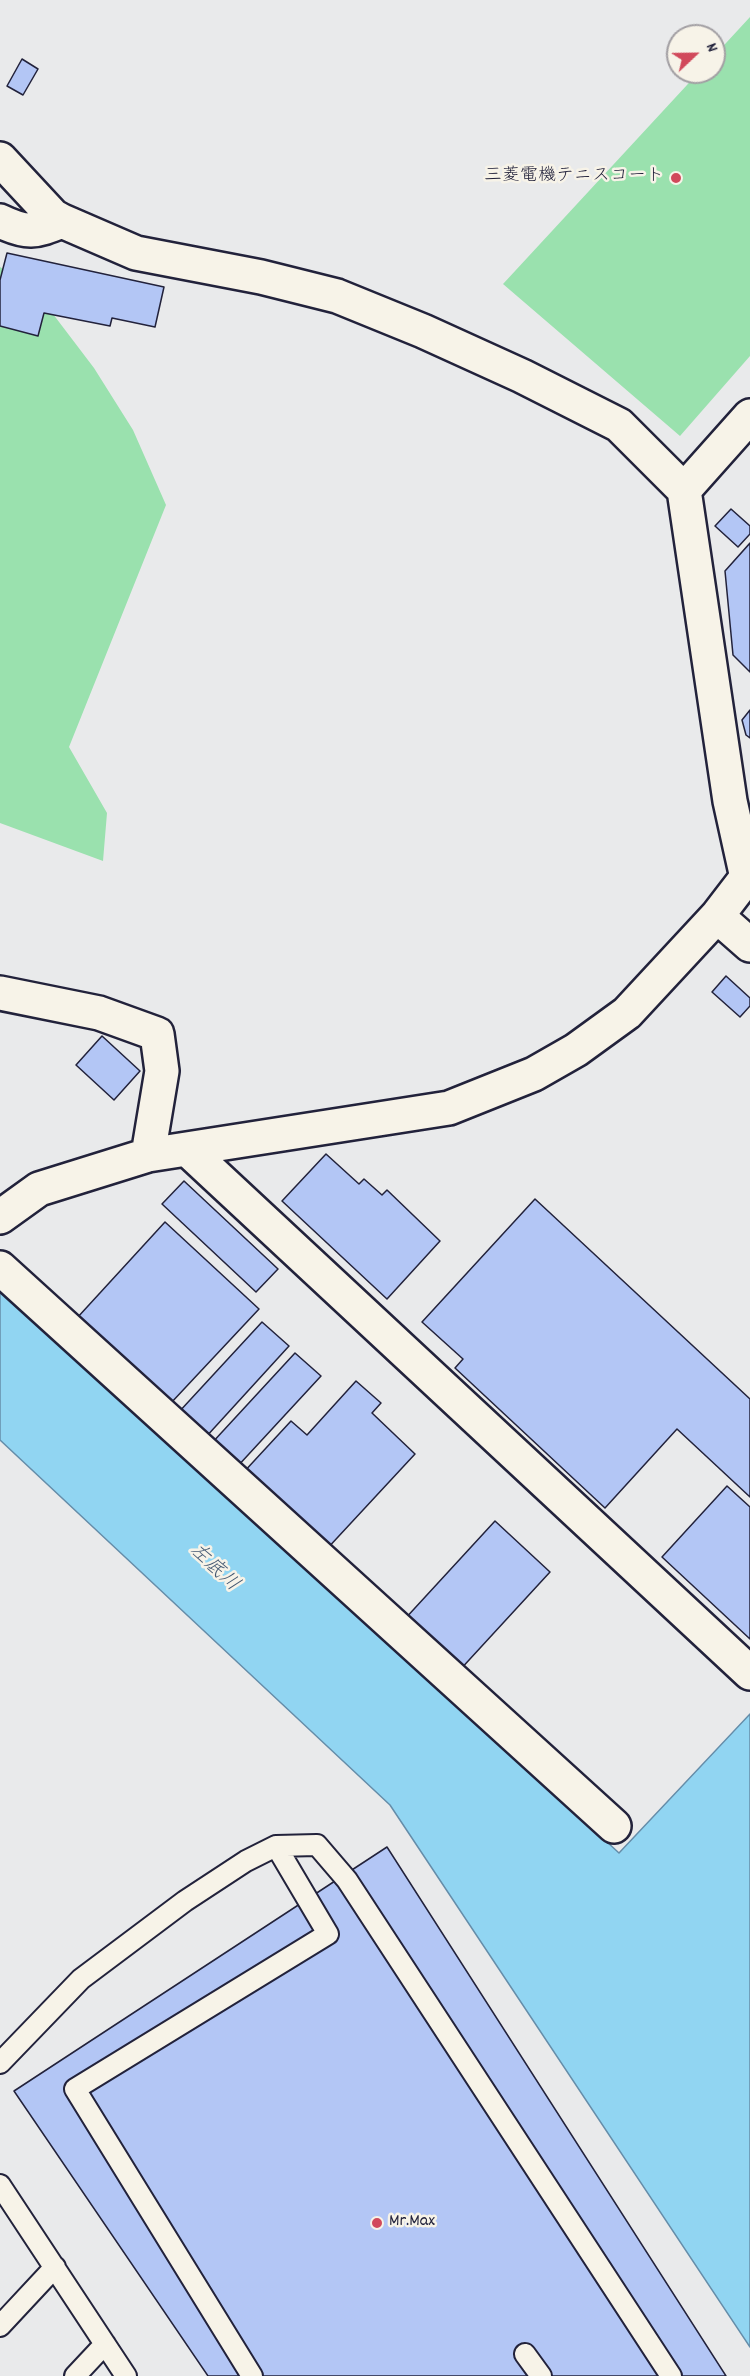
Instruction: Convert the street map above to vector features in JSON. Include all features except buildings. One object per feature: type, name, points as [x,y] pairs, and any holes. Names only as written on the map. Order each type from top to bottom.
[{"type":"street","points":[[0,159],[53,216],[136,253],[261,277],[337,296],[423,331],[522,376],[620,426],[684,490],[730,801],[748,875],[717,916],[627,1013],[576,1050],[534,1074],[449,1108],[148,1155],[39,1189],[0,1217]]},
{"type":"street","points":[[0,221],[17,230],[38,231],[62,221]]},
{"type":"street","points":[[684,490],[750,416]]},
{"type":"street","points":[[717,916],[750,945]]},
{"type":"street","points":[[0,993],[99,1013],[157,1034],[162,1071],[148,1155]]},
{"type":"street","points":[[188,1150],[750,1673]]},
{"type":"street","points":[[0,1268],[614,1826]]},
{"type":"lane","points":[[0,2063],[81,1979],[185,1901],[246,1861],[276,1846],[317,1845],[347,1880],[671,2376]]},
{"type":"lane","points":[[252,2376],[75,2089],[328,1934],[276,1846]]},
{"type":"lane","points":[[0,2185],[126,2376]]},
{"type":"lane","points":[[0,2326],[55,2267]]},
{"type":"lane","points":[[75,2376],[105,2344]]},
{"type":"lane","points":[[525,2354],[541,2376]]},
{"type":"green space","name":"三菱電機テニスコート","points":[[750,17],[750,356],[680,436],[503,284],[688,84],[726,84],[726,43]]},
{"type":"green space","points":[[0,267],[34,289],[94,368],[133,430],[166,505],[69,747],[107,813],[103,861],[0,823]]},
{"type":"water","name":"左底川","points":[[0,1281],[619,1853],[750,1714],[750,2347],[390,1805],[0,1440]]},
{"type":"place","name":"三菱電機テニスコート","points":[[676,178]]},
{"type":"place","name":"Mr.Max","points":[[377,2223]]}]
